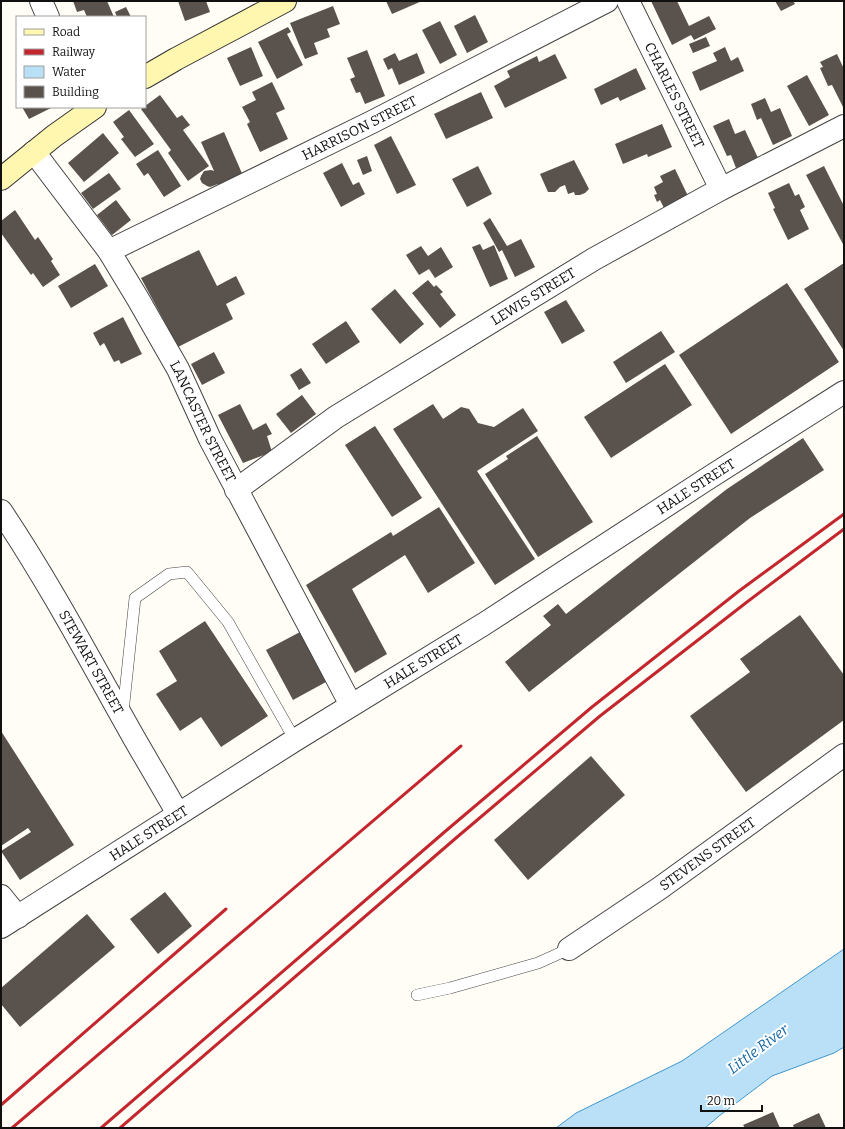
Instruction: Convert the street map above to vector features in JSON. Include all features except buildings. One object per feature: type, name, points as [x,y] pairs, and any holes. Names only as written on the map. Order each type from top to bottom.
[{"type":"main road","points":[[146,77],[176,59],[285,1]]},
{"type":"main road","points":[[1,179],[89,109]]},
{"type":"street","points":[[41,1],[48,16]]},
{"type":"street","name":"HARRISON STREET","points":[[109,251],[372,122],[607,1]]},
{"type":"street","name":"CHARLES STREET","points":[[628,1],[721,189]]},
{"type":"street","name":"LEWIS STREET","points":[[236,490],[336,417],[594,259],[721,189],[844,126]]},
{"type":"street","name":"LANCASTER STREET","points":[[34,152],[109,251],[138,299],[178,369],[210,439],[236,490],[351,705]]},
{"type":"street","name":"HALE STREET","points":[[9,922],[295,740],[484,624],[844,392]]},
{"type":"street","name":"STEWART STREET","points":[[1,511],[19,537],[70,622],[122,717],[178,814]]},
{"type":"street","name":"STEVENS STREET","points":[[569,949],[660,888],[844,755]]},
{"type":"street","points":[[1,896],[9,922]]},
{"type":"lane","points":[[122,717],[135,598],[169,574],[187,572],[228,622],[295,740]]},
{"type":"lane","points":[[417,995],[450,988],[538,963],[569,949]]},
{"type":"water","name":"Little River","points":[[844,949],[844,1047],[834,1053],[772,1076],[705,1128],[556,1128],[576,1113],[682,1061]]},
{"type":"railway","points":[[101,1128],[592,707],[739,591],[844,514]]},
{"type":"railway","points":[[120,1128],[456,838],[600,716],[844,529]]},
{"type":"railway","points":[[12,1128],[461,746]]},
{"type":"railway","points":[[1,1105],[226,909]]}]
